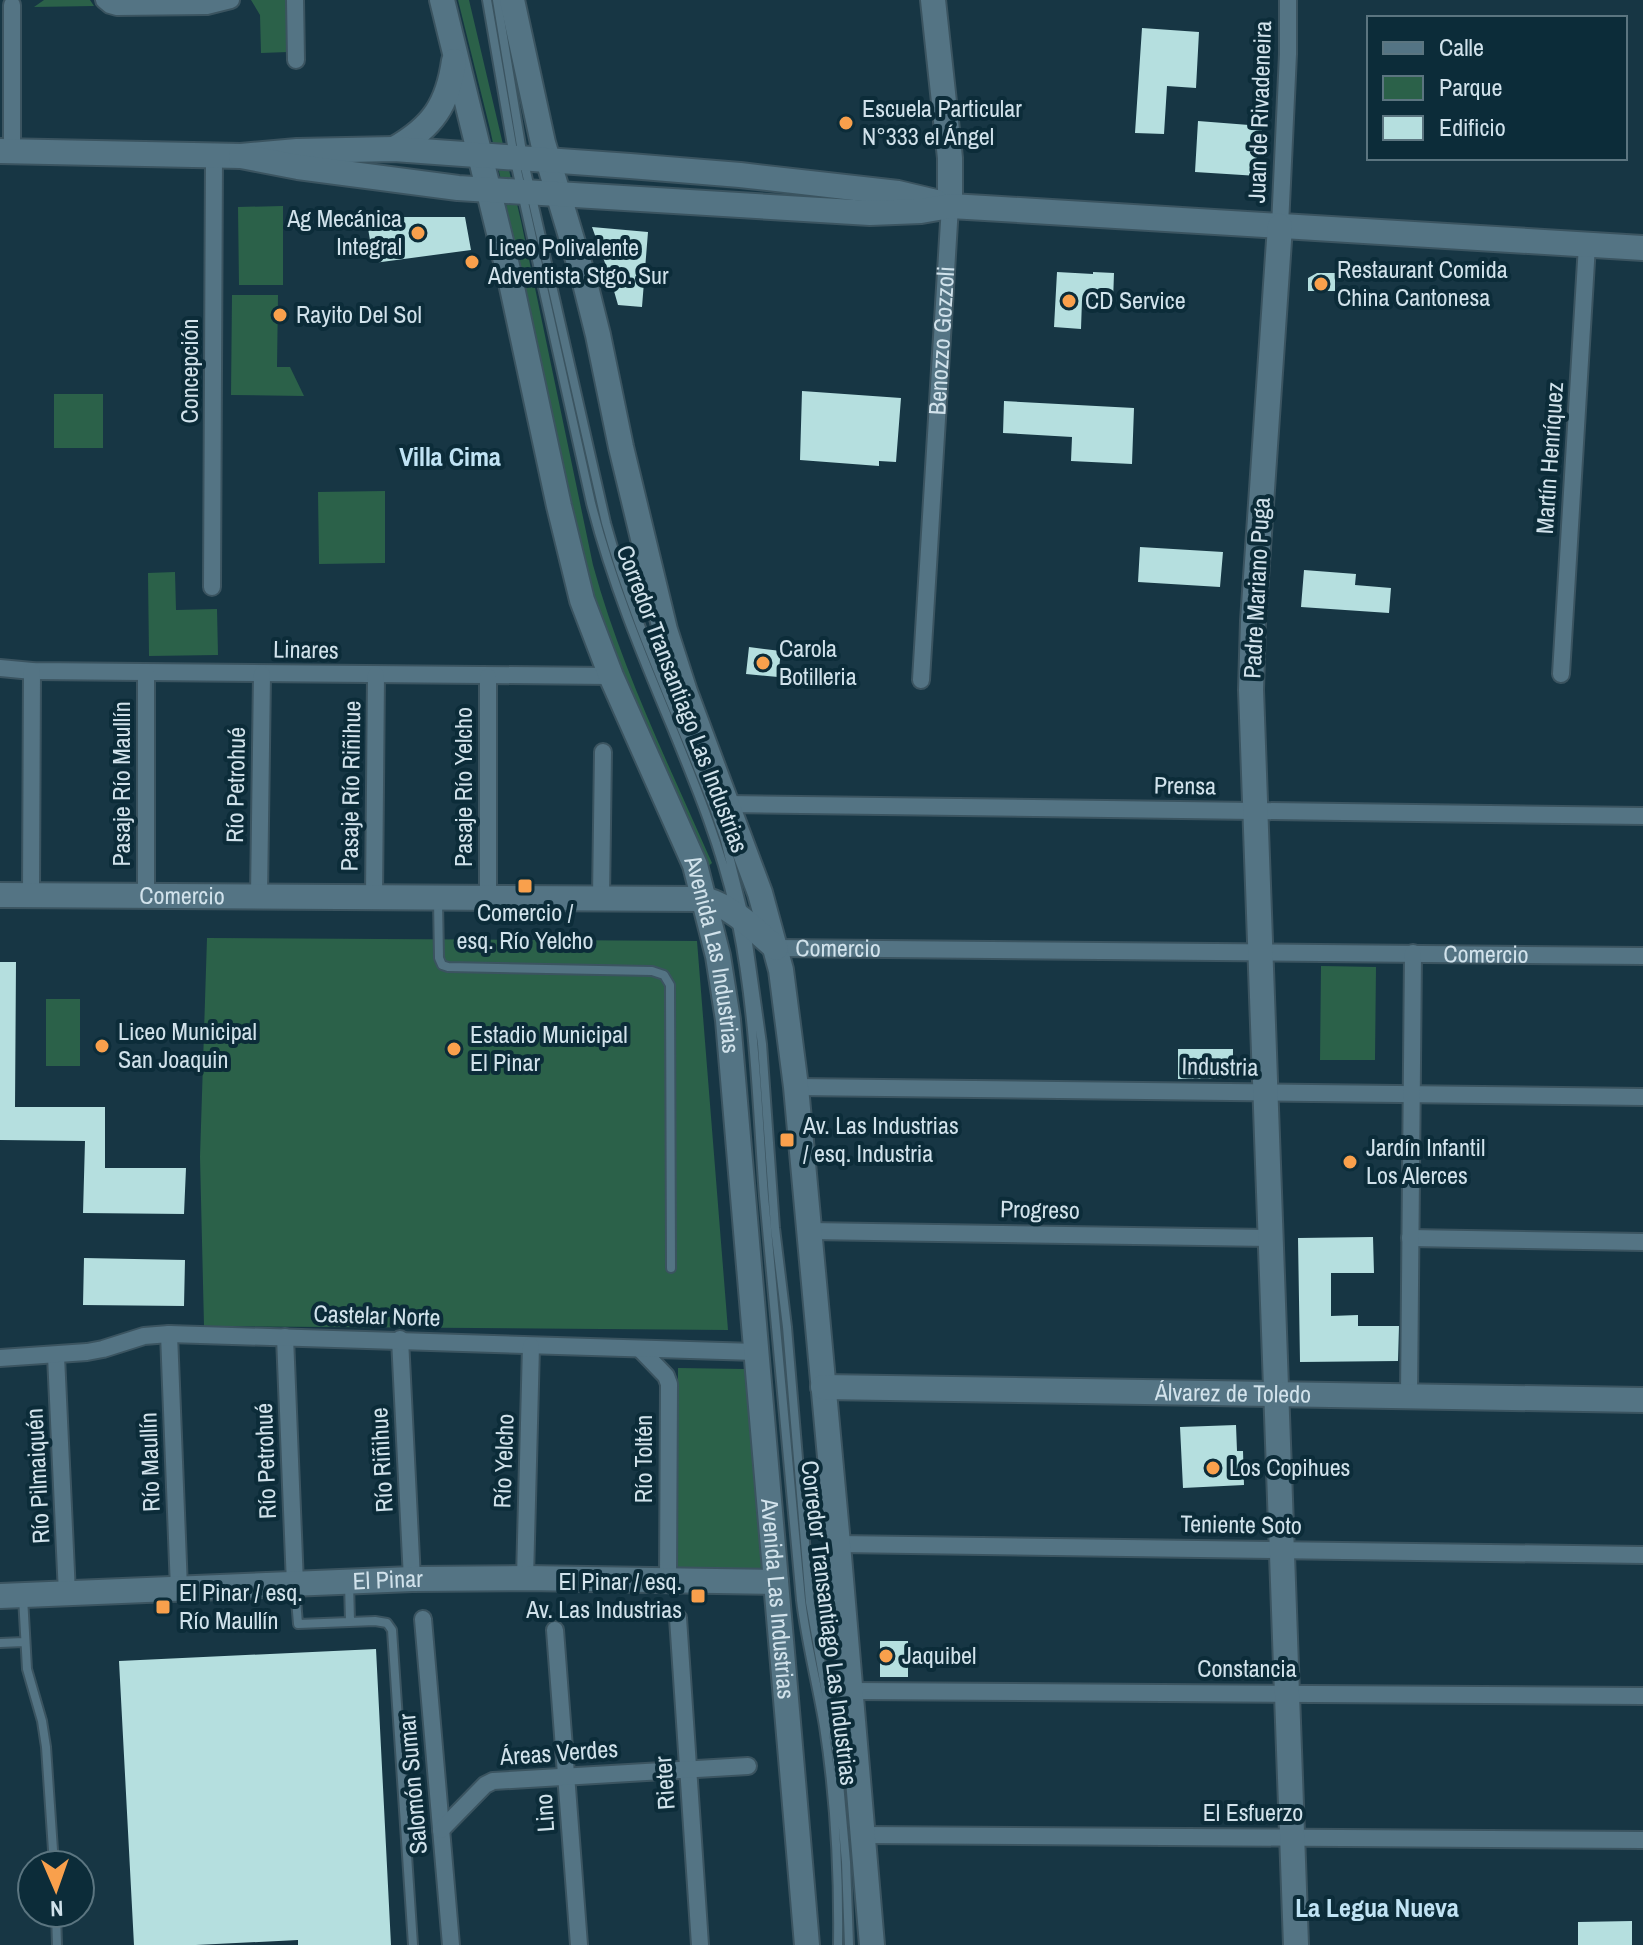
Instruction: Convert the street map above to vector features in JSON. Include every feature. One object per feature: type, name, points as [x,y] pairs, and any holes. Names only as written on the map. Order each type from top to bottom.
[{"type":"main road","name":"Avenida Las Industrias","points":[[442,0],[490,190],[582,600],[611,676],[687,847],[718,956],[728,1020],[807,1945]]},
{"type":"main road","points":[[512,0],[531,95],[598,335],[624,461],[665,630],[760,893],[776,948],[796,1087],[872,1945]]},
{"type":"main road","name":"Benozzo Gozzoli","points":[[933,0],[950,158],[950,206]]},
{"type":"main road","points":[[394,149],[417,135],[437,114],[449,88],[455,55]]},
{"type":"main road","points":[[6,151],[241,156],[297,151],[394,149],[851,187],[898,193],[950,206],[1643,248]]},
{"type":"main road","points":[[241,156],[312,169],[458,188],[870,213],[921,211],[950,206]]},
{"type":"main road","name":"Padre Mariano Puga","points":[[1259,951],[1251,659],[1280,226]]},
{"type":"main road","name":"Comercio","points":[[0,895],[704,899],[740,917],[776,948]]},
{"type":"main road","points":[[1259,951],[1296,1945]]},
{"type":"main road","name":"Álvarez de Toledo","points":[[823,1387],[1643,1400]]},
{"type":"main road","name":"El Pinar","points":[[11,1596],[412,1579],[776,1582]]},
{"type":"street","points":[[104,0],[117,7],[207,6],[231,0]]},
{"type":"street","points":[[295,0],[296,60]]},
{"type":"street","name":"Juan de Rivadeneira","points":[[1280,226],[1288,0]]},
{"type":"street","points":[[6,151],[10,5]]},
{"type":"street","name":"Concepción","points":[[212,587],[214,156]]},
{"type":"street","name":"Benozzo Gozzoli","points":[[921,680],[950,206]]},
{"type":"street","name":"Martín Henríquez","points":[[1561,674],[1587,245]]},
{"type":"street","name":"Linares","points":[[0,668],[32,671],[488,677],[611,676]]},
{"type":"street","points":[[31,895],[32,671]]},
{"type":"street","name":"Pasaje Río Maullín","points":[[146,672],[146,895]]},
{"type":"street","name":"Río Petrohué","points":[[259,896],[262,674]]},
{"type":"street","name":"Pasaje Río Riñihue","points":[[374,897],[376,675]]},
{"type":"street","name":"Pasaje Río Yelcho","points":[[488,677],[488,897]]},
{"type":"street","points":[[601,898],[603,752]]},
{"type":"street","name":"Prensa","points":[[727,804],[1643,816]]},
{"type":"street","name":"Comercio","points":[[776,948],[1643,956]]},
{"type":"street","points":[[1409,1396],[1413,953]]},
{"type":"street","name":"Industria","points":[[796,1087],[1643,1097]]},
{"type":"street","name":"Progreso","points":[[809,1231],[1270,1238]]},
{"type":"street","points":[[1410,1238],[1643,1242]]},
{"type":"street","name":"Castelar Norte","points":[[0,1358],[56,1356],[103,1349],[144,1336],[169,1334],[756,1352]]},
{"type":"street","name":"Río Maullín","points":[[169,1334],[179,1589]]},
{"type":"street","name":"Río Petrohué","points":[[285,1337],[295,1584]]},
{"type":"street","name":"Río Riñihue","points":[[400,1339],[412,1579]]},
{"type":"street","name":"Río Yelcho","points":[[525,1578],[531,1346]]},
{"type":"street","name":"Río Toltén","points":[[640,1349],[666,1376],[669,1384],[668,1581]]},
{"type":"street","name":"Río Pilmaiquén","points":[[56,1356],[67,1594]]},
{"type":"street","name":"Teniente Soto","points":[[838,1544],[1643,1555]]},
{"type":"street","name":"Rieter","points":[[678,1618],[700,1945]]},
{"type":"street","name":"Salomón Sumar","points":[[423,1619],[451,1945]]},
{"type":"street","name":"Lino","points":[[555,1630],[579,1945]]},
{"type":"street","name":"Constancia","points":[[851,1691],[1643,1696]]},
{"type":"street","name":"Áreas Verdes","points":[[441,1830],[489,1782],[748,1766]]},
{"type":"street","name":"El Esfuerzo","points":[[862,1835],[1643,1840]]},
{"type":"lane","name":"Corredor Transantiago Las Industrias","points":[[487,0],[519,158],[617,561],[632,606],[714,808],[734,873],[750,1011],[765,1213],[801,1600],[829,1770],[838,1871],[838,1945]]},
{"type":"lane","name":"Corredor Transantiago Las Industrias","points":[[497,0],[519,158]]},
{"type":"lane","points":[[438,897],[439,958],[442,965],[652,971],[664,975],[670,985],[671,1268]]},
{"type":"lane","name":"Corredor Transantiago Las Industrias","points":[[740,917],[754,972],[762,1044],[774,1215],[787,1327],[810,1602],[836,1749],[846,1862],[849,1945]]},
{"type":"lane","points":[[349,1582],[350,1622]]},
{"type":"lane","points":[[295,1584],[298,1624],[387,1623],[392,1630],[413,1945]]},
{"type":"lane","points":[[11,1596],[46,1747],[53,1849]]},
{"type":"lane","points":[[0,1643],[24,1642]]},
{"type":"green space","points":[[44,0],[90,0],[94,6],[34,7]]},
{"type":"green space","points":[[251,0],[287,0],[288,52],[261,53],[260,15]]},
{"type":"green space","points":[[458,0],[469,0],[521,221],[593,565],[632,679],[712,863],[705,869],[629,704],[584,570],[490,129]]},
{"type":"green space","points":[[283,206],[283,285],[239,285],[238,207]]},
{"type":"green space","points":[[232,295],[278,295],[277,367],[290,367],[304,396],[231,395]]},
{"type":"green space","points":[[54,394],[103,394],[103,448],[54,448]]},
{"type":"green space","points":[[385,491],[385,563],[319,564],[318,492]]},
{"type":"green space","points":[[175,572],[176,610],[217,609],[218,655],[149,656],[148,573]]},
{"type":"green space","name":"Estadio Municipal El Pinar","points":[[207,938],[697,941],[728,1330],[204,1326],[200,1157]]},
{"type":"green space","points":[[1321,966],[1376,967],[1375,1060],[1320,1060]]},
{"type":"green space","points":[[46,999],[80,999],[80,1066],[46,1066]]},
{"type":"green space","points":[[678,1368],[745,1369],[770,1569],[677,1567]]},
{"type":"building","points":[[1142,28],[1199,32],[1196,88],[1167,86],[1164,134],[1135,133]]},
{"type":"building","points":[[1198,121],[1262,126],[1258,176],[1195,172]]},
{"type":"building","name":"Ag Mecánica Integral","points":[[366,217],[465,217],[471,250],[374,263]]},
{"type":"building","points":[[592,227],[648,232],[642,307],[618,305]]},
{"type":"building","name":"CD Service","points":[[1057,272],[1114,273],[1113,302],[1082,300],[1081,329],[1054,327]]},
{"type":"building","name":"Restaurant Comida China Cantonesa","points":[[1317,273],[1335,273],[1335,291],[1308,291],[1308,278]]},
{"type":"building","points":[[802,391],[901,398],[896,462],[879,461],[879,466],[800,460]]},
{"type":"building","points":[[1004,401],[1134,408],[1132,464],[1071,461],[1072,437],[1003,433]]},
{"type":"building","points":[[1140,547],[1223,552],[1220,587],[1138,582]]},
{"type":"building","points":[[1304,570],[1356,574],[1355,585],[1391,588],[1389,613],[1301,607]]},
{"type":"building","points":[[749,647],[781,651],[778,677],[746,674]]},
{"type":"building","points":[[0,962],[16,962],[15,1107],[105,1107],[105,1168],[186,1168],[184,1214],[83,1213],[85,1141],[0,1140]]},
{"type":"building","points":[[1178,1049],[1233,1049],[1233,1078],[1178,1079]]},
{"type":"building","points":[[1373,1237],[1374,1273],[1331,1273],[1331,1316],[1358,1315],[1358,1326],[1399,1326],[1398,1361],[1300,1362],[1298,1238]]},
{"type":"building","points":[[84,1258],[185,1260],[184,1306],[83,1305]]},
{"type":"building","name":"Los Copihues","points":[[1236,1425],[1237,1451],[1243,1451],[1244,1485],[1183,1488],[1180,1427]]},
{"type":"building","points":[[880,1641],[908,1641],[908,1677],[880,1677]]},
{"type":"building","points":[[376,1649],[391,1945],[298,1945],[298,1940],[134,1945],[119,1661]]},
{"type":"building","points":[[1632,1921],[1632,1945],[1578,1945],[1578,1922]]},
{"type":"place","name":"Escuela Particular N°333 el Ángel","points":[[846,123]]},
{"type":"place","name":"Ag Mecánica Integral","points":[[418,233]]},
{"type":"place","name":"Liceo Polivalente Adventista Stgo. Sur","points":[[472,262]]},
{"type":"place","name":"Restaurant Comida China Cantonesa","points":[[1321,284]]},
{"type":"place","name":"CD Service","points":[[1069,301]]},
{"type":"place","name":"Rayito Del Sol","points":[[280,315]]},
{"type":"place","name":"Carola Botilleria","points":[[763,663]]},
{"type":"place","name":"Comercio / esq. Río Yelcho","points":[[525,886]]},
{"type":"place","name":"Liceo Municipal San Joaquin","points":[[102,1046]]},
{"type":"place","name":"Estadio Municipal El Pinar","points":[[454,1049]]},
{"type":"place","name":"Av. Las Industrias / esq. Industria","points":[[787,1140]]},
{"type":"place","name":"Jardín Infantil Los Alerces","points":[[1350,1162]]},
{"type":"place","name":"Los Copihues","points":[[1213,1468]]},
{"type":"place","name":"El Pinar / esq. Av. Las Industrias","points":[[698,1596]]},
{"type":"place","name":"El Pinar / esq. Río Maullín","points":[[163,1607]]},
{"type":"place","name":"Jaquibel","points":[[886,1656]]},
{"type":"district","name":"Villa Cima","points":[[450,457]]},
{"type":"district","name":"La Legua Nueva","points":[[1377,1908]]}]
